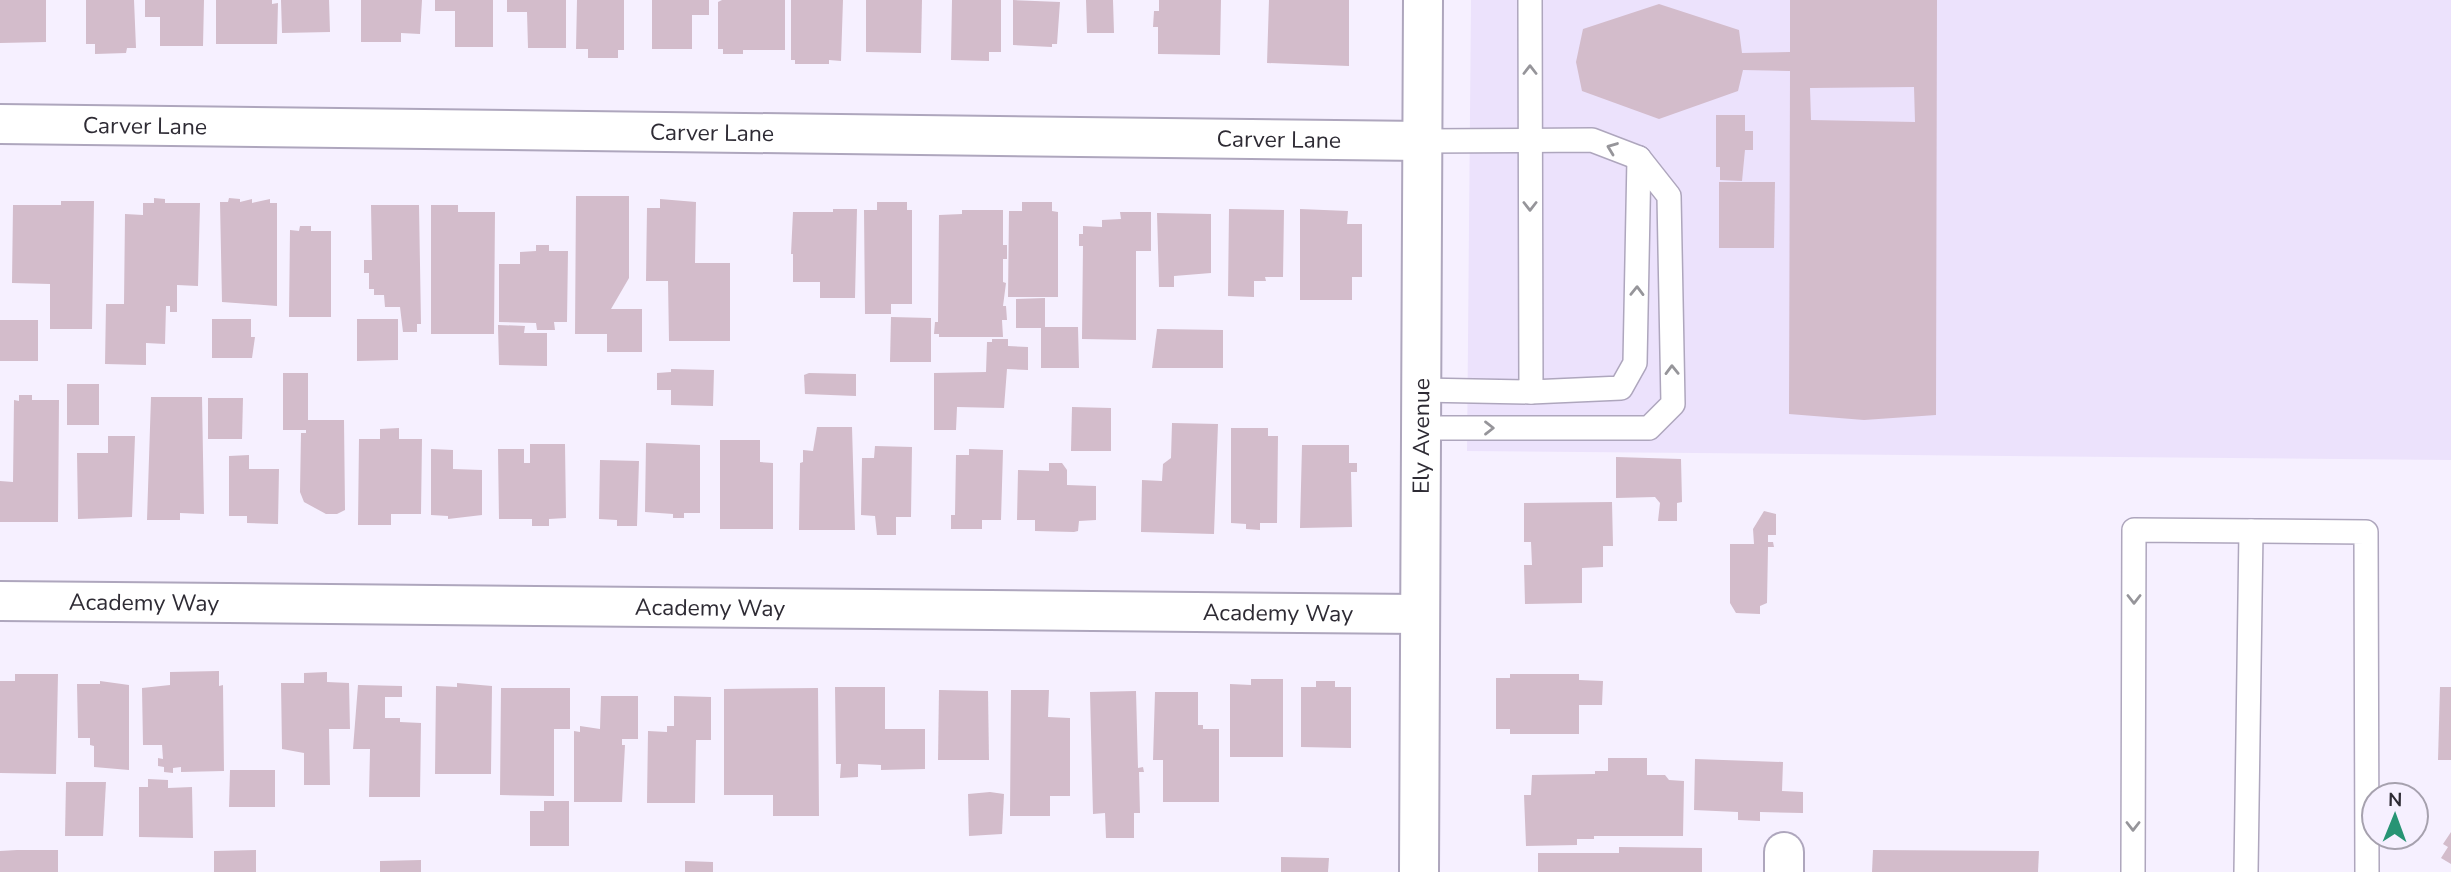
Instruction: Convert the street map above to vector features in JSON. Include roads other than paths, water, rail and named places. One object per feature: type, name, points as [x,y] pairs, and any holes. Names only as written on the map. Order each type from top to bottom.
[{"type":"street","name":"Ely Avenue","points":[[1419,872],[1423,0]]},
{"type":"street","name":"Carver Lane","points":[[0,124],[1423,141]]},
{"type":"street","name":"Academy Way","points":[[0,601],[1420,614]]},
{"type":"lane","points":[[1530,0],[1531,392]]},
{"type":"lane","points":[[1421,428],[1649,428],[1673,404],[1669,197],[1639,158],[1592,140],[1530,138],[1423,141]]},
{"type":"lane","points":[[1420,390],[1531,392],[1621,388],[1635,363],[1639,158]]},
{"type":"lane","points":[[2133,872],[2134,530],[2366,532],[2367,872]]},
{"type":"lane","points":[[2246,872],[2251,531]]}]
